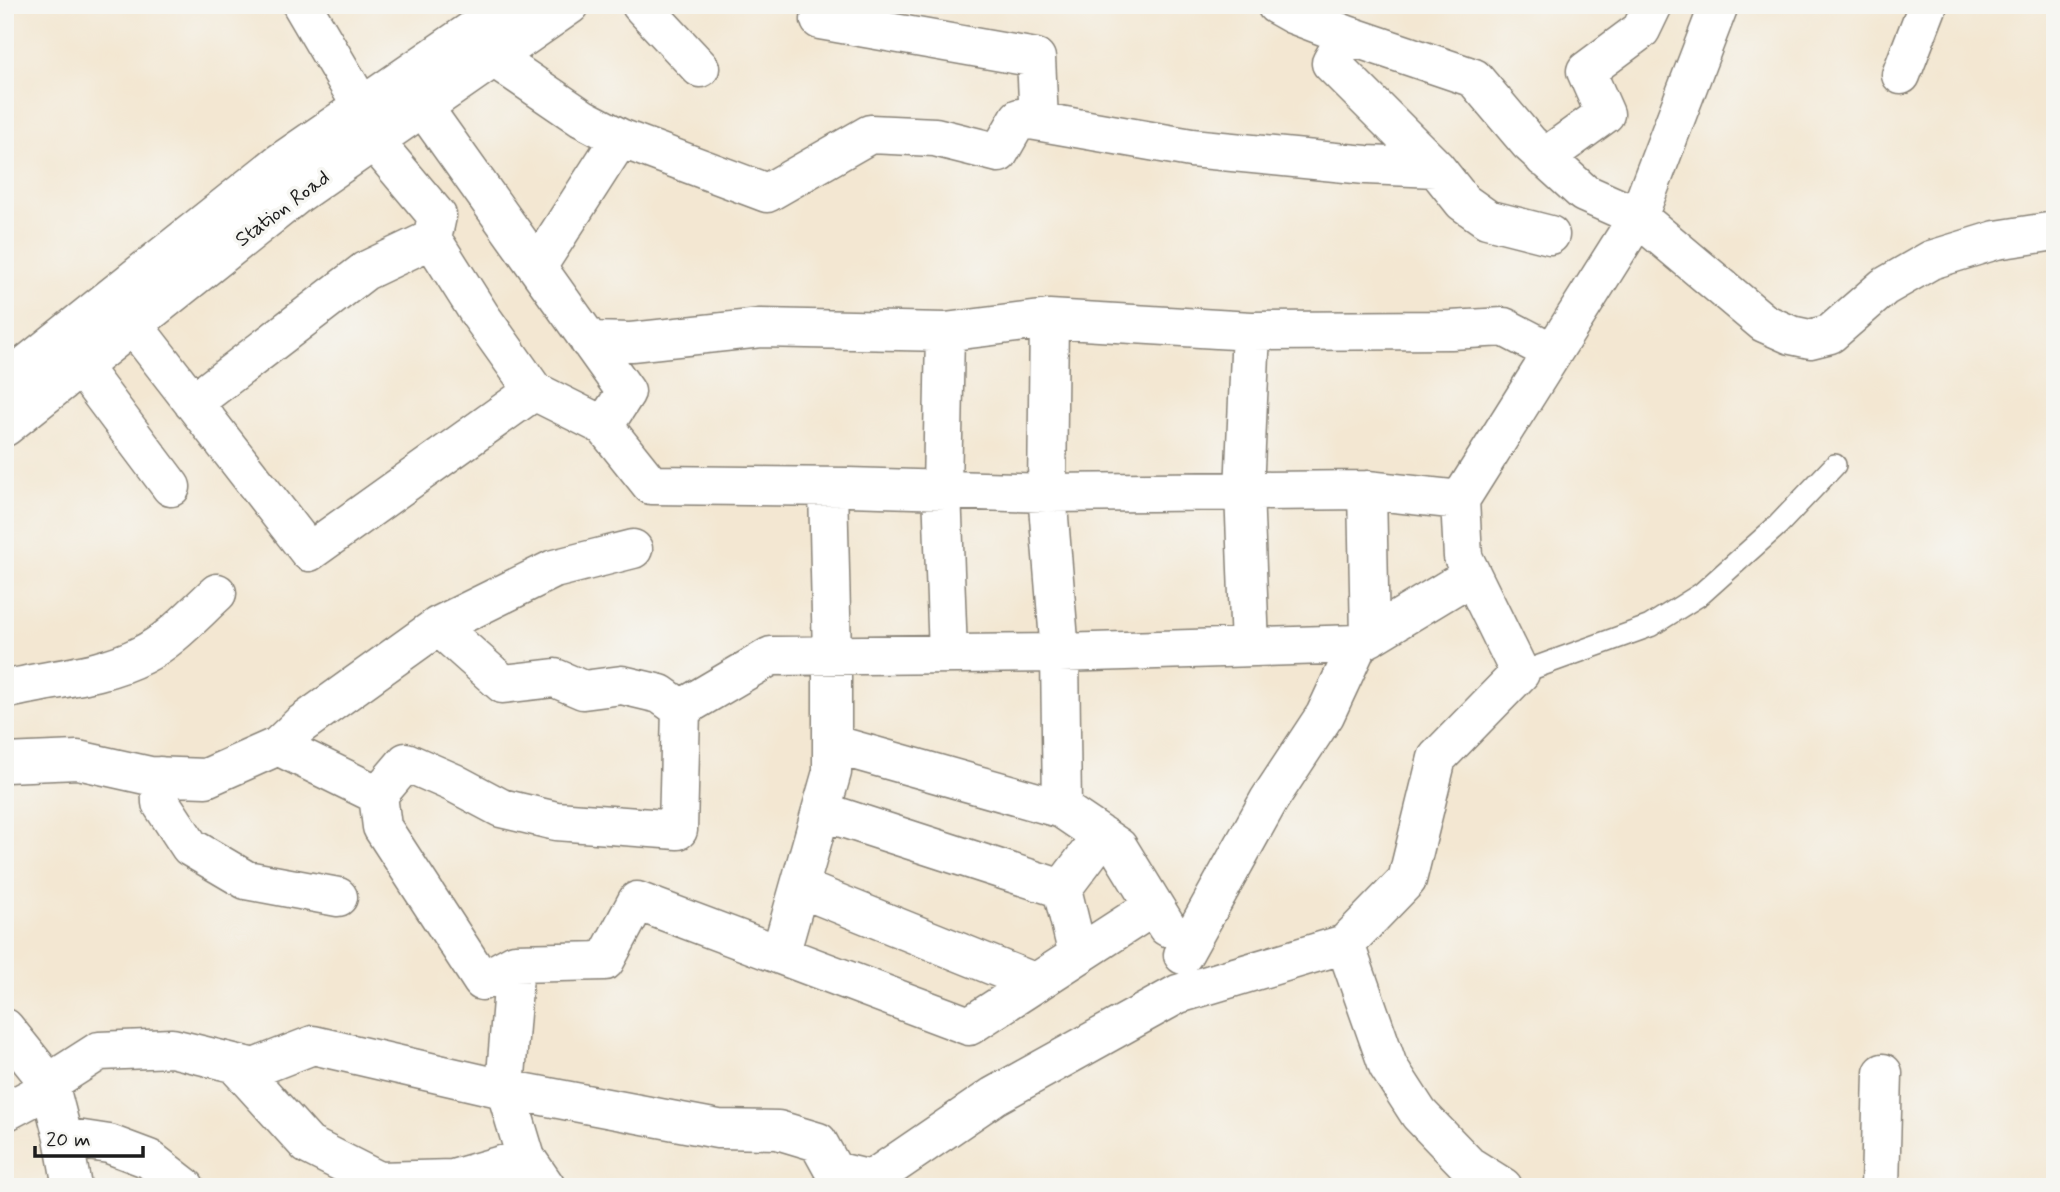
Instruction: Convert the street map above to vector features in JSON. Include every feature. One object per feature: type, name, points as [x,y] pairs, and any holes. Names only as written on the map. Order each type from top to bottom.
[{"type":"street","points":[[302,5],[368,124],[437,216],[432,239],[480,315],[534,391],[604,426],[651,485],[1047,493],[1367,490],[1460,500]]},
{"type":"street","name":"Station Road","points":[[5,427],[298,194],[368,124],[509,5]]},
{"type":"street","name":"Station Road","points":[[5,382],[278,165],[368,124],[423,107],[570,5]]},
{"type":"street","points":[[641,5],[700,68]]},
{"type":"street","points":[[1276,5],[1347,35],[1474,78],[1529,143],[1584,193],[1638,217],[1765,323],[1791,335],[1810,339],[1830,334],[1884,287],[1931,260],[1996,240],[2055,231]]},
{"type":"street","points":[[1545,158],[1605,114],[1587,71],[1641,30],[1653,5]]},
{"type":"street","points":[[1193,971],[1345,944],[1407,880],[1437,758],[1520,673],[1463,557],[1460,500],[1638,217],[1719,5]]},
{"type":"street","points":[[1901,75],[1928,5]]},
{"type":"street","points":[[820,20],[1036,58],[1039,121]]},
{"type":"street","points":[[1347,35],[1331,63],[1436,168],[1463,202],[1487,219],[1550,235]]},
{"type":"street","points":[[495,58],[582,118],[620,138],[767,193],[870,134],[934,137],[999,153],[1019,118],[1191,148],[1366,165],[1436,168]]},
{"type":"street","points":[[423,107],[626,391],[604,426]]},
{"type":"street","points":[[537,267],[620,138]]},
{"type":"street","points":[[193,403],[365,271],[432,239]]},
{"type":"street","points":[[589,341],[631,342],[761,328],[945,332],[1049,319],[1251,331],[1451,330],[1504,327],[1552,352]]},
{"type":"street","points":[[1049,319],[1047,493],[1060,653],[1062,809]]},
{"type":"street","points":[[133,325],[309,552],[534,391]]},
{"type":"street","points":[[1250,647],[1244,491],[1251,331]]},
{"type":"street","points":[[945,332],[942,490],[948,654]]},
{"type":"street","points":[[81,366],[171,487]]},
{"type":"street","points":[[780,955],[832,772],[828,487]]},
{"type":"street","points":[[5,1112],[37,1095],[49,1083],[99,1051],[172,1048],[254,1068],[313,1045],[505,1088],[718,1129],[778,1130],[818,1142],[834,1171],[867,1184],[994,1096],[1178,994],[1193,971],[1269,800],[1325,715],[1364,640],[1367,490]]},
{"type":"street","points":[[5,763],[78,761],[150,776],[206,778],[278,746],[300,725],[438,626],[554,569],[633,550]]},
{"type":"street","points":[[681,709],[771,656],[1060,653],[1250,647],[1364,640],[1472,575]]},
{"type":"street","points":[[5,690],[52,679],[90,674],[142,655],[164,641],[217,593]]},
{"type":"street","points":[[438,626],[503,684],[555,678],[583,690],[622,685],[660,694],[681,709]]},
{"type":"street","points":[[681,709],[678,830],[556,821],[501,808],[406,762],[379,795],[382,827],[482,981],[515,963],[605,961],[637,901],[969,1026],[1154,906]]},
{"type":"street","points":[[832,744],[1062,809],[1118,847],[1193,971]]},
{"type":"street","points":[[278,746],[379,795]]},
{"type":"street","points":[[160,776],[161,803],[190,847],[246,880],[338,897]]},
{"type":"street","points":[[821,811],[1062,889]]},
{"type":"street","points":[[1062,889],[1102,836]]},
{"type":"street","points":[[800,888],[1036,983]]},
{"type":"street","points":[[1062,889],[1078,955]]},
{"type":"street","points":[[1345,944],[1388,1066],[1419,1114],[1468,1165],[1503,1187]]},
{"type":"street","points":[[234,1063],[308,1145],[379,1181],[453,1179],[536,1172],[505,1088],[515,963]]},
{"type":"street","points":[[5,1028],[49,1083],[72,1187]]},
{"type":"street","points":[[1880,1187],[1883,1073]]},
{"type":"street","points":[[63,1137],[109,1144],[149,1159],[185,1187]]},
{"type":"lane","points":[[1520,673],[1650,626],[1701,594],[1777,525],[1835,465]]}]
